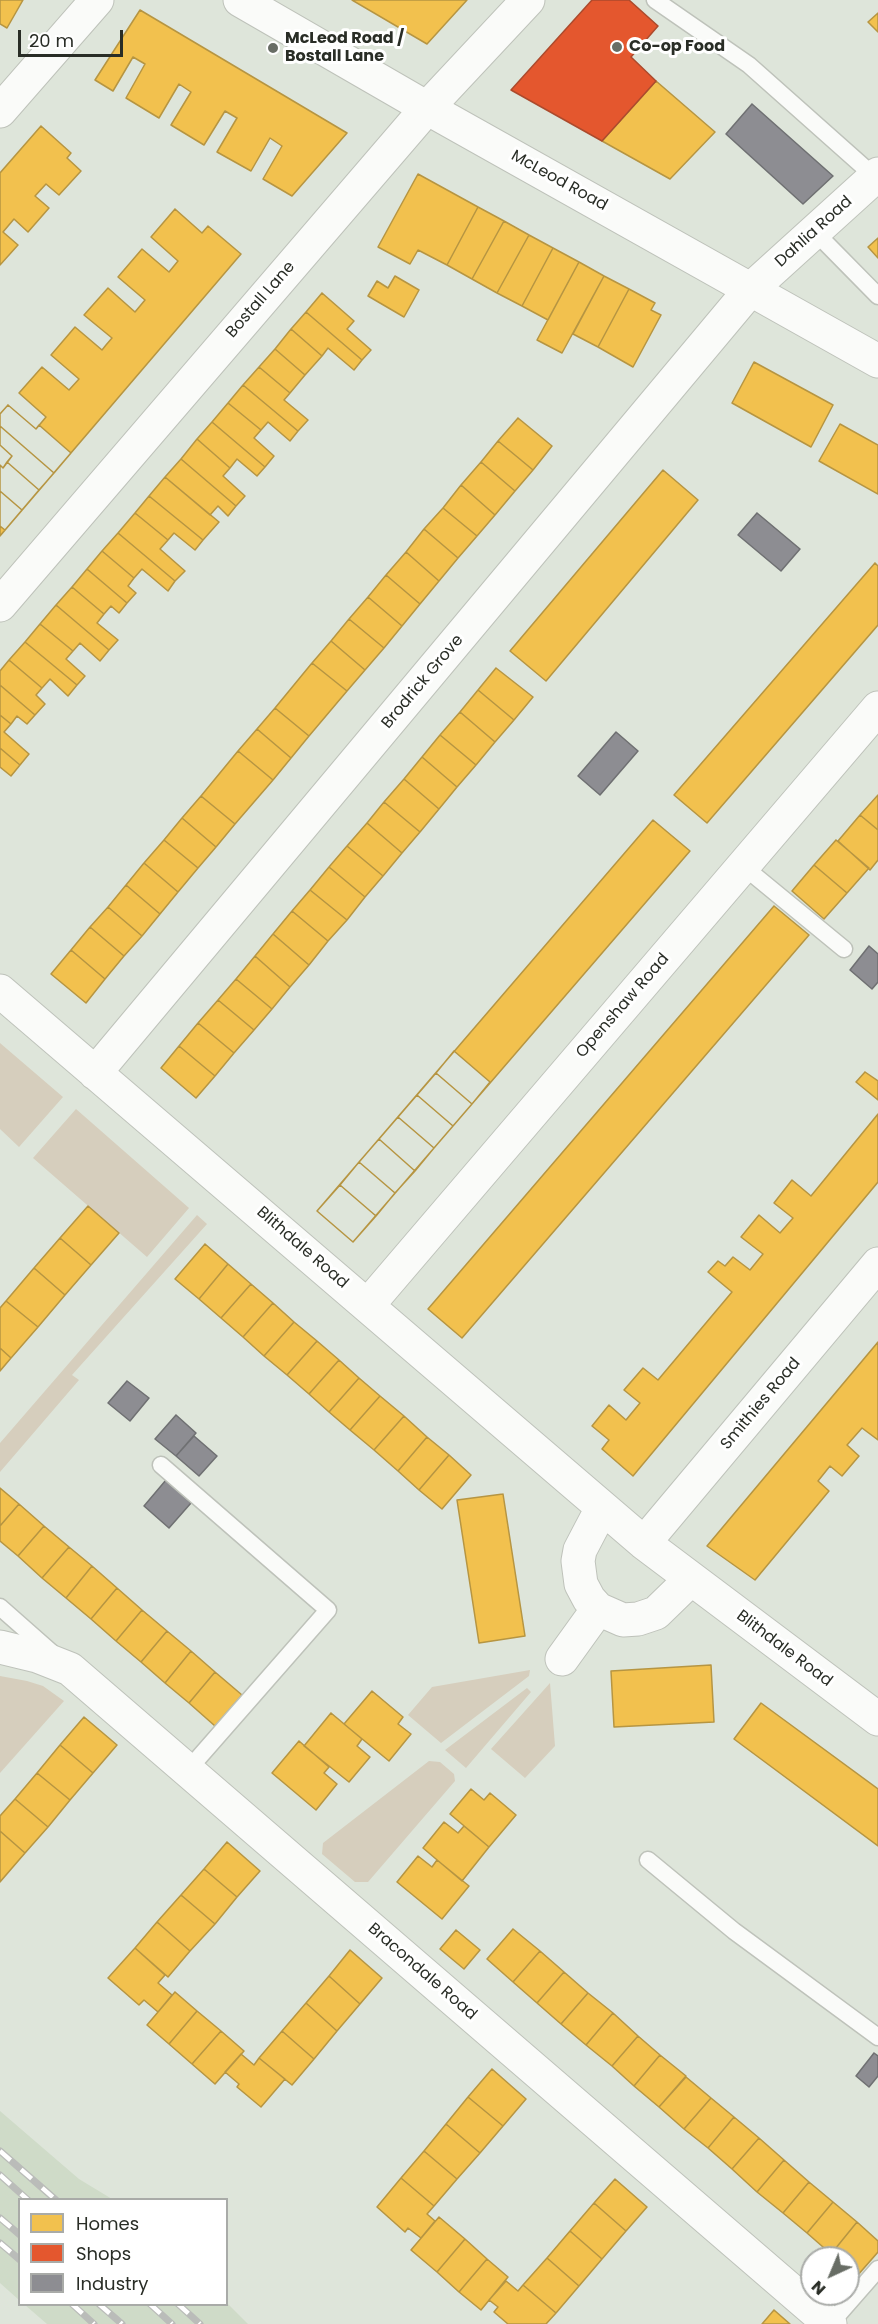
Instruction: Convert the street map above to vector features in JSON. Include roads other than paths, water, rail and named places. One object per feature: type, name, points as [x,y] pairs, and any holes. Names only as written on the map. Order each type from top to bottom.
[{"type":"street","points":[[0,111],[98,0]]},
{"type":"street","name":"McLeod Road","points":[[240,0],[427,108],[878,361]]},
{"type":"street","name":"Bostall Lane","points":[[0,605],[427,108],[528,0]]},
{"type":"street","name":"Dahlia Road","points":[[750,290],[877,175]]},
{"type":"street","name":"Brodrick Grove","points":[[95,1073],[750,290]]},
{"type":"street","name":"Openshaw Road","points":[[368,1305],[878,708]]},
{"type":"street","name":"Blithdale Road","points":[[0,991],[644,1543],[878,1719]]},
{"type":"street","name":"Smithies Road","points":[[644,1543],[878,1264]]},
{"type":"street","points":[[602,1508],[580,1550],[578,1561],[581,1584],[589,1599],[598,1609],[623,1620],[638,1619],[656,1613],[691,1579]]},
{"type":"street","points":[[562,1659],[598,1609]]},
{"type":"street","name":"Bracondale Road","points":[[0,1647],[37,1656],[70,1669],[830,2324]]},
{"type":"lane","points":[[656,0],[749,65],[877,175]]},
{"type":"lane","points":[[814,232],[878,296]]},
{"type":"lane","points":[[743,866],[844,949]]},
{"type":"lane","points":[[160,1465],[328,1610],[187,1771]]},
{"type":"lane","points":[[0,1607],[70,1669]]},
{"type":"lane","points":[[648,1860],[734,1931],[878,2037]]},
{"type":"lane","points":[[830,2324],[878,2269]]},
{"type":"railway","points":[[0,2151],[54,2198]]},
{"type":"railway","points":[[0,2175],[26,2198]]},
{"type":"railway","points":[[0,2218],[18,2233]]},
{"type":"railway","points":[[0,2243],[18,2258]]},
{"type":"railway","points":[[74,2306],[94,2324]]},
{"type":"railway","points":[[101,2306],[122,2324]]},
{"type":"railway","points":[[152,2306],[172,2324]]},
{"type":"railway","points":[[180,2306],[200,2324]]},
{"type":"place","name":"Co-op Food","points":[[617,47]]},
{"type":"place","name":"McLeod Road / Bostall Lane","points":[[273,48]]}]
